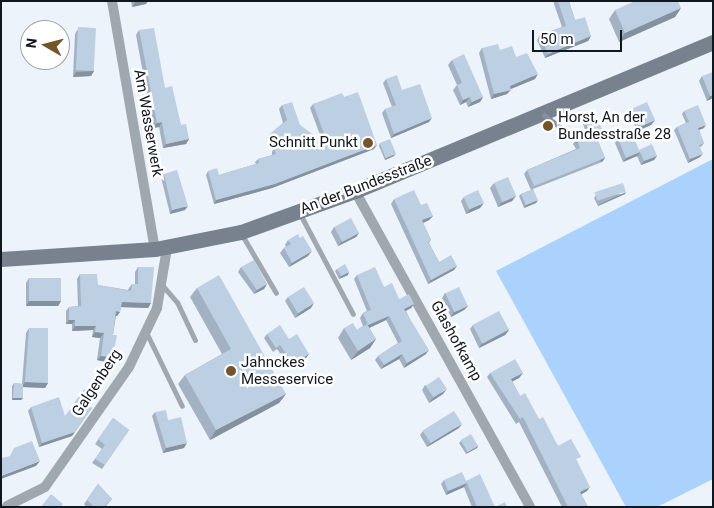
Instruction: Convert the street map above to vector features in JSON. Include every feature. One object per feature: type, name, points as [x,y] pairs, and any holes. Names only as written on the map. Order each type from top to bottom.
[{"type":"main road","name":"An der Bundesstraße","points":[[1,259],[161,248],[241,232],[355,191],[713,42]]},
{"type":"street","name":"Am Wasserwerk","points":[[112,1],[161,248]]},
{"type":"street","name":"Glashofkamp","points":[[355,191],[530,507]]},
{"type":"street","name":"Galgenberg","points":[[8,506],[45,487],[128,368],[157,308],[162,285],[161,248]]},
{"type":"lane","points":[[298,211],[353,314]]},
{"type":"lane","points":[[241,232],[276,293]]},
{"type":"lane","points":[[162,285],[177,302],[195,340]]},
{"type":"lane","points":[[146,331],[182,406]]},
{"type":"shaded area","points":[[713,159],[713,479],[657,507],[626,507],[496,271]]},
{"type":"building","points":[[558,1],[569,1],[575,20],[585,17],[591,36],[548,54],[540,35],[566,26]]},
{"type":"building","points":[[635,1],[678,1],[681,8],[625,33],[615,10]]},
{"type":"building","points":[[78,27],[96,28],[94,71],[76,70]]},
{"type":"building","points":[[154,28],[165,88],[172,86],[181,125],[186,124],[189,139],[166,144],[162,122],[157,123],[139,30]]},
{"type":"building","points":[[498,44],[500,50],[512,46],[516,57],[527,53],[538,74],[510,86],[511,90],[494,94],[482,48]]},
{"type":"building","points":[[464,54],[483,97],[472,102],[470,97],[463,100],[457,85],[462,83],[452,60]]},
{"type":"building","points":[[713,72],[713,95],[710,96],[702,76]]},
{"type":"building","points":[[397,75],[402,90],[420,84],[432,118],[394,134],[385,109],[396,105],[386,79]]},
{"type":"building","points":[[358,92],[377,145],[275,184],[216,200],[208,171],[217,168],[219,175],[259,163],[258,159],[276,154],[274,148],[283,146],[270,134],[287,120],[282,105],[292,102],[300,125],[329,147],[313,104],[342,93],[344,97]]},
{"type":"building","points":[[647,102],[655,120],[641,127],[632,109]]},
{"type":"building","points":[[698,105],[706,125],[698,128],[704,143],[699,145],[703,154],[690,159],[677,127],[689,122],[684,111]]},
{"type":"building","points":[[596,116],[602,129],[594,132],[605,158],[534,186],[527,170],[580,148],[576,139],[592,133],[586,120]]},
{"type":"building","points":[[632,133],[639,150],[652,144],[657,156],[644,161],[640,152],[626,158],[618,139]]},
{"type":"building","points":[[390,139],[396,154],[386,158],[380,143]]},
{"type":"building","points":[[177,170],[188,206],[172,210],[164,174]]},
{"type":"building","points":[[508,177],[516,196],[502,202],[494,183]]},
{"type":"building","points":[[623,183],[626,192],[597,201],[594,192]]},
{"type":"building","points":[[533,189],[538,200],[526,205],[521,194]]},
{"type":"building","points":[[414,190],[421,205],[427,203],[433,216],[422,220],[431,240],[428,242],[439,262],[451,255],[457,266],[431,280],[394,199]]},
{"type":"building","points":[[478,190],[484,203],[469,209],[463,197]]},
{"type":"building","points":[[351,218],[359,233],[342,242],[334,227]]},
{"type":"building","points":[[298,234],[300,238],[303,236],[312,251],[292,263],[284,248],[291,244],[288,240]]},
{"type":"building","points":[[254,260],[267,284],[257,290],[241,267]]},
{"type":"building","points":[[345,264],[349,272],[341,276],[337,269]]},
{"type":"building","points":[[138,267],[154,267],[151,303],[122,302],[120,312],[116,311],[113,335],[117,335],[114,352],[110,351],[109,357],[101,356],[104,333],[95,332],[96,326],[75,326],[75,320],[69,320],[69,307],[81,306],[80,274],[97,274],[98,285],[131,291],[132,284],[138,284]]},
{"type":"building","points":[[375,267],[384,287],[392,283],[399,299],[409,294],[414,304],[404,309],[429,350],[407,363],[402,354],[384,365],[378,356],[402,341],[389,316],[368,325],[363,313],[371,310],[357,275]]},
{"type":"building","name":"Jahnckes Messeservice","points":[[219,275],[286,394],[216,430],[185,375],[231,349],[197,288]]},
{"type":"building","points":[[29,278],[61,278],[61,301],[29,301]]},
{"type":"building","points":[[304,287],[314,303],[298,313],[288,297]]},
{"type":"building","points":[[459,287],[468,306],[454,312],[445,293]]},
{"type":"building","points":[[499,311],[509,330],[482,344],[473,325]]},
{"type":"building","points":[[353,323],[357,330],[367,324],[376,339],[358,351],[344,328]]},
{"type":"building","points":[[280,325],[289,339],[297,334],[309,354],[293,364],[280,345],[276,348],[267,334]]},
{"type":"building","points":[[29,328],[48,328],[48,383],[25,382]]},
{"type":"building","points":[[515,359],[523,373],[511,379],[520,396],[525,393],[539,419],[543,417],[558,446],[571,439],[581,457],[576,459],[590,487],[580,492],[588,507],[568,507],[523,417],[520,419],[490,373]]},
{"type":"building","points":[[439,377],[447,389],[434,398],[426,386]]},
{"type":"building","points":[[14,383],[23,384],[23,398],[13,398]]},
{"type":"building","points":[[84,389],[94,396],[87,405],[92,408],[75,432],[42,443],[31,407],[59,397],[65,416]]},
{"type":"building","points":[[166,410],[168,420],[161,422],[181,417],[187,443],[166,448],[155,412]]},
{"type":"building","points":[[454,411],[462,424],[431,443],[423,431]]},
{"type":"building","points":[[113,418],[129,430],[105,465],[95,459],[105,445],[98,439]]},
{"type":"building","points":[[471,434],[478,446],[468,452],[461,440]]},
{"type":"building","points":[[32,441],[40,461],[1,476],[1,458],[10,456],[14,448]]},
{"type":"building","points":[[462,472],[466,481],[480,474],[495,507],[477,507],[467,483],[448,491],[444,480]]},
{"type":"building","points":[[98,484],[112,499],[103,507],[94,507],[87,500]]},
{"type":"building","points":[[51,494],[63,504],[61,507],[41,507]]},
{"type":"building","points":[[505,502],[507,507],[495,507]]},
{"type":"place","name":"Horst, An der Bundesstraße 28","points":[[548,126]]},
{"type":"place","name":"Schnitt Punkt","points":[[368,143]]},
{"type":"place","name":"Jahnckes Messeservice","points":[[231,371]]}]
